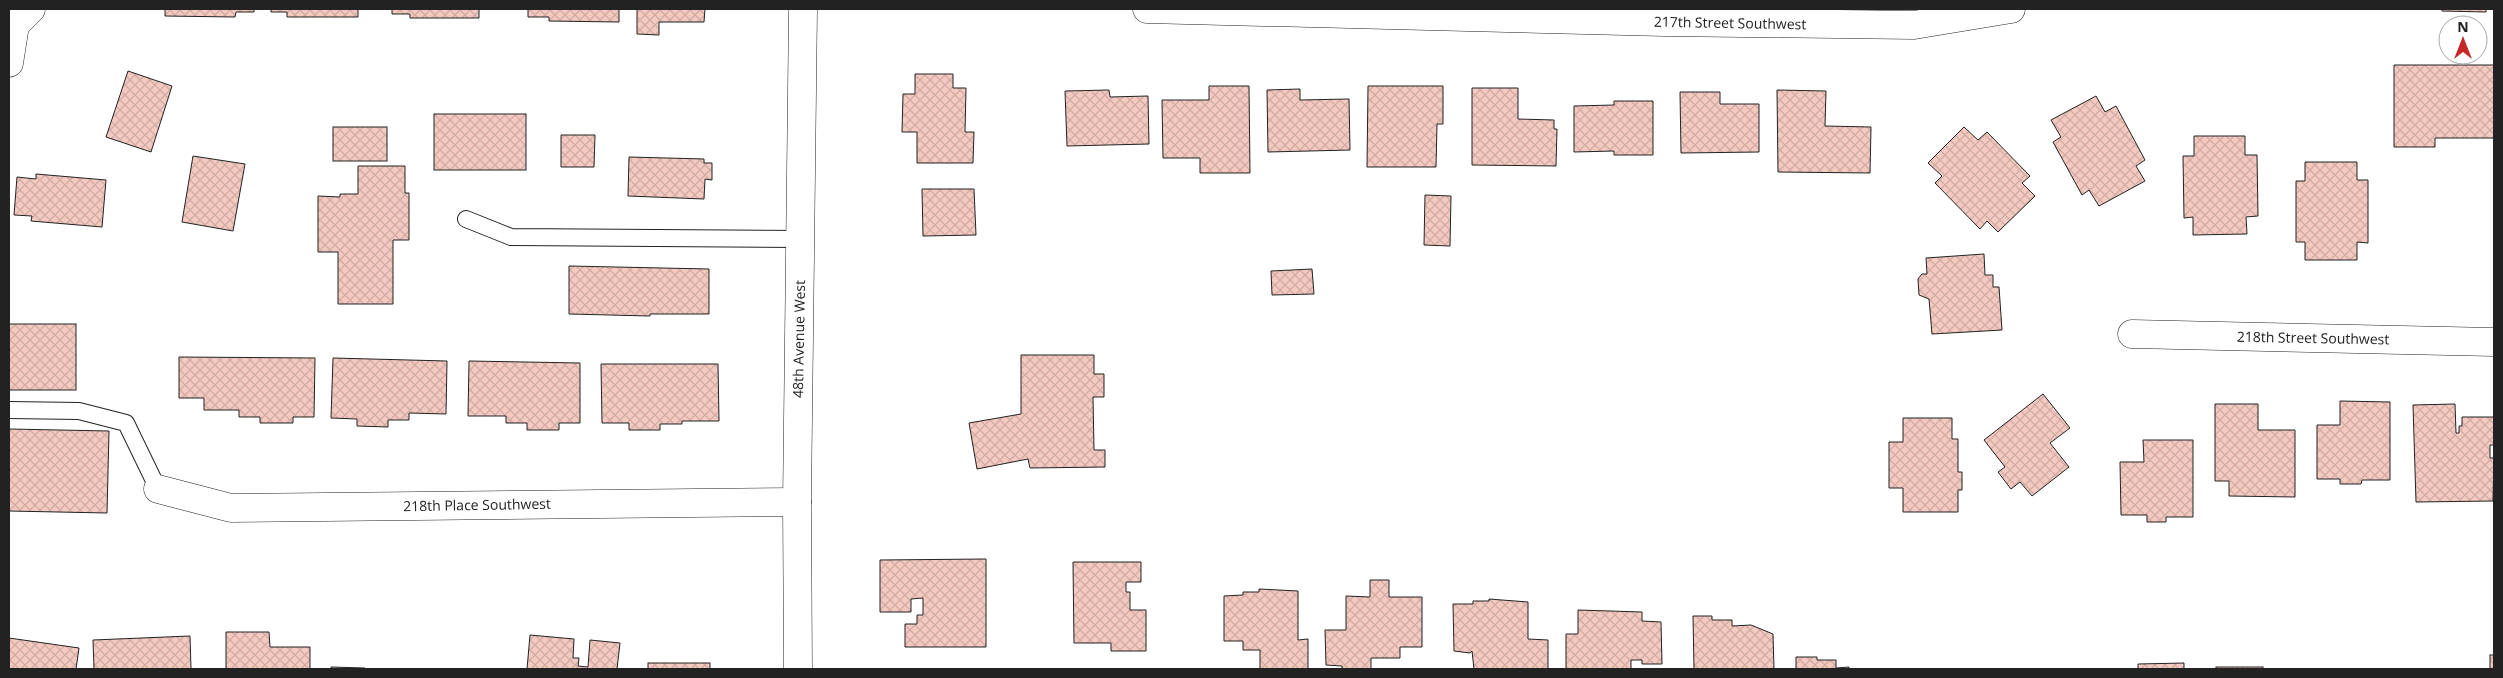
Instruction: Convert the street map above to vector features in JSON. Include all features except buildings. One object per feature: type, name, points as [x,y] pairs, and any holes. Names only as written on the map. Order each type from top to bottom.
[{"type":"street","points":[[9,63],[15,25],[31,9]]},
{"type":"street","name":"48th Avenue West","points":[[798,669],[797,502],[803,9]]},
{"type":"street","name":"217th Street Southwest","points":[[1148,9],[1664,15],[1914,25],[2011,9]]},
{"type":"street","name":"218th Street Southwest","points":[[2132,334],[2494,342]]},
{"type":"street","name":"218th Place Southwest","points":[[158,489],[231,508],[797,502]]},
{"type":"lane","points":[[466,219],[511,237],[800,239]]},
{"type":"lane","points":[[9,410],[79,412],[126,423],[158,489]]}]
